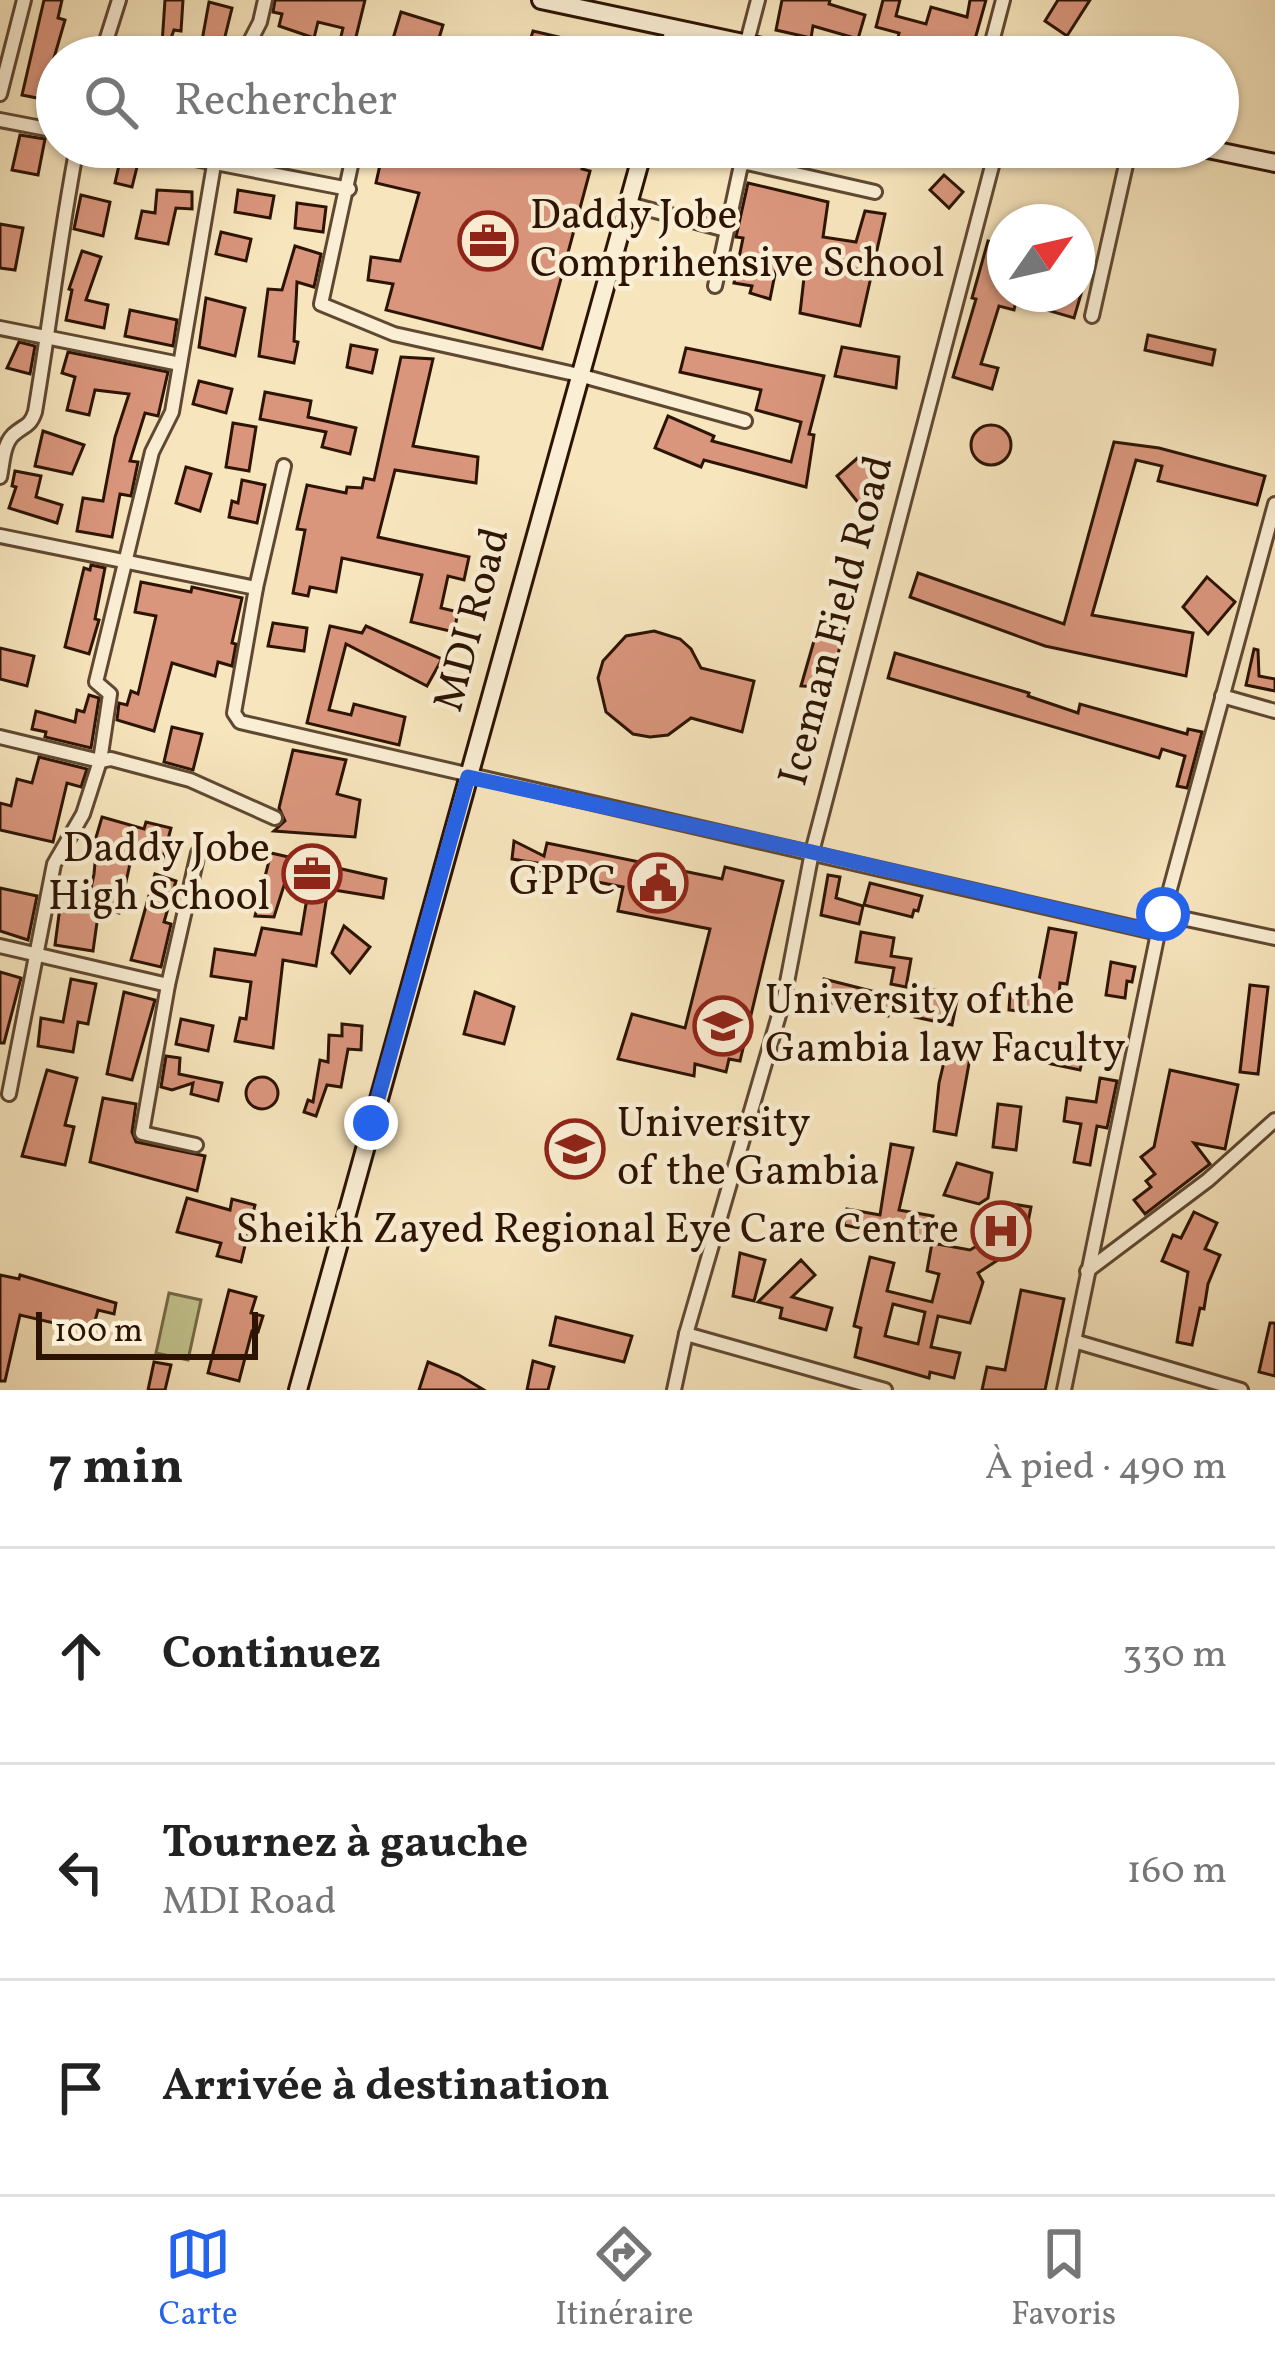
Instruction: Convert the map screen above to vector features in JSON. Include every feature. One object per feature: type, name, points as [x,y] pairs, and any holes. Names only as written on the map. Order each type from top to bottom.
[{"type":"street","points":[[0,94],[24,0]]},
{"type":"street","points":[[107,36],[119,0]]},
{"type":"street","points":[[251,36],[266,0]]},
{"type":"street","points":[[541,0],[592,6],[714,36]]},
{"type":"street","points":[[749,36],[758,0]]},
{"type":"street","points":[[994,36],[1003,0]]},
{"type":"street","points":[[672,36],[674,29]]},
{"type":"street","points":[[0,120],[36,127]]},
{"type":"street","points":[[1239,156],[1275,164]]},
{"type":"street","points":[[0,477],[6,446],[32,422],[73,168]]},
{"type":"street","points":[[10,1094],[54,864],[83,814],[100,761],[110,694],[96,682],[152,452],[172,412],[211,168]]},
{"type":"street","points":[[238,168],[349,189]]},
{"type":"street","points":[[352,168],[321,304],[394,334],[579,375],[746,421]]},
{"type":"street","name":"MDI Road","points":[[298,1390],[638,168]]},
{"type":"street","points":[[715,286],[738,168]]},
{"type":"street","points":[[769,168],[875,192]]},
{"type":"street","name":"Iceman Field Road","points":[[674,1390],[784,998],[812,852],[991,168]]},
{"type":"street","points":[[1092,316],[1125,168]]},
{"type":"street","points":[[629,204],[726,230]]},
{"type":"street","points":[[0,328],[180,364]]},
{"type":"street","points":[[284,466],[234,713],[240,722],[1158,933]]},
{"type":"street","points":[[1064,1390],[1158,933],[1271,537],[1275,504]]},
{"type":"street","points":[[0,536],[256,588]]},
{"type":"street","points":[[1222,696],[1275,711]]},
{"type":"street","points":[[0,737],[190,780],[275,818]]},
{"type":"street","points":[[196,1145],[142,1133],[198,853]]},
{"type":"street","points":[[1163,914],[1275,938]]},
{"type":"street","points":[[0,946],[168,985]]},
{"type":"street","points":[[1087,1270],[1208,1180],[1275,1120]]},
{"type":"street","points":[[686,1334],[885,1390]]},
{"type":"street","points":[[1074,1341],[1235,1389]]},
{"type":"green space","points":[[169,1293],[201,1300],[188,1360],[156,1353]]},
{"type":"building","points":[[44,0],[62,0],[58,18],[65,20],[60,36],[36,36],[36,98],[22,95]]},
{"type":"building","points":[[165,0],[183,0],[181,31],[163,36]]},
{"type":"building","points":[[275,0],[365,0],[356,36],[341,36],[343,28],[318,22],[314,36],[308,36],[279,26],[282,14],[273,12]]},
{"type":"building","points":[[782,0],[830,0],[829,4],[865,15],[859,36],[813,26],[811,36],[776,30]]},
{"type":"building","points":[[883,0],[900,0],[896,16],[926,24],[931,7],[967,17],[970,0],[986,0],[976,36],[898,36],[876,27]]},
{"type":"building","points":[[1058,0],[1090,0],[1067,36],[1045,21]]},
{"type":"building","points":[[209,2],[232,8],[225,36],[203,36]]},
{"type":"building","points":[[401,12],[443,25],[440,36],[394,36]]},
{"type":"building","points":[[20,135],[36,138],[38,175],[12,170]]},
{"type":"building","points":[[118,168],[137,168],[132,187],[115,183]]},
{"type":"building","name":"Daddy Jobe Comprihensive School","points":[[379,168],[590,171],[542,349],[386,310],[393,284],[368,280],[371,257],[400,261],[419,193],[376,183]]},
{"type":"building","points":[[944,175],[963,192],[949,208],[930,190]]},
{"type":"building","points":[[748,183],[828,202],[823,237],[856,242],[865,211],[885,214],[860,326],[800,313],[805,269],[777,264],[770,299],[750,293],[752,286],[734,283],[743,238],[736,237]]},
{"type":"building","points":[[157,190],[192,192],[192,209],[176,208],[168,244],[136,238],[142,211],[155,213]]},
{"type":"building","points":[[238,190],[274,196],[270,218],[235,212]]},
{"type":"building","points":[[81,195],[110,202],[103,236],[74,229]]},
{"type":"building","points":[[297,203],[326,207],[323,232],[295,228]]},
{"type":"building","points":[[0,224],[23,228],[15,270],[0,268]]},
{"type":"building","points":[[221,232],[251,239],[246,261],[216,254]]},
{"type":"building","points":[[987,245],[987,312],[997,312],[981,364],[998,368],[992,389],[953,377],[976,299],[972,298]]},
{"type":"building","points":[[295,246],[321,254],[314,287],[297,282],[294,363],[259,356],[268,289],[282,290]]},
{"type":"building","points":[[82,251],[101,257],[86,300],[108,305],[104,328],[66,320],[69,289]]},
{"type":"building","points":[[206,298],[245,308],[235,356],[199,347]]},
{"type":"building","points":[[130,310],[177,320],[173,346],[125,336]]},
{"type":"building","points":[[1148,335],[1215,350],[1212,365],[1145,350]]},
{"type":"building","points":[[19,342],[35,346],[30,374],[7,368]]},
{"type":"building","points":[[351,345],[377,350],[372,373],[347,367]]},
{"type":"building","points":[[842,347],[899,357],[896,388],[835,376]]},
{"type":"building","points":[[686,348],[824,376],[809,434],[814,435],[806,487],[704,460],[701,467],[655,448],[668,416],[714,436],[712,441],[791,462],[801,422],[756,410],[761,390],[680,372]]},
{"type":"building","points":[[68,352],[168,372],[158,416],[145,413],[130,461],[138,462],[131,496],[120,494],[112,537],[77,531],[83,498],[103,501],[129,394],[95,390],[89,415],[67,410],[75,377],[62,373]]},
{"type":"building","points":[[401,357],[433,359],[413,446],[478,457],[476,483],[395,470],[378,537],[469,557],[464,580],[448,576],[441,608],[458,612],[454,632],[411,622],[422,575],[342,558],[336,592],[310,587],[308,596],[293,593],[305,530],[297,529],[307,485],[346,493],[347,487],[362,488],[364,478],[374,480]]},
{"type":"building","points":[[199,381],[232,389],[226,413],[193,404]]},
{"type":"building","points":[[265,392],[311,401],[308,417],[356,428],[350,454],[322,447],[326,432],[260,419]]},
{"type":"building","points":[[233,423],[256,427],[249,471],[226,467]]},
{"type":"building","points":[[991,425],[1005,431],[1011,445],[1005,459],[991,465],[977,459],[971,445],[977,431]]},
{"type":"building","points":[[43,431],[84,445],[72,474],[35,466]]},
{"type":"building","points":[[1114,442],[1159,448],[1265,476],[1257,505],[1158,481],[1162,466],[1136,460],[1092,615],[1193,633],[1186,676],[1045,646],[910,597],[918,573],[1064,624]]},
{"type":"building","points":[[861,455],[885,484],[860,505],[837,476]]},
{"type":"building","points":[[186,467],[211,474],[200,511],[176,503]]},
{"type":"building","points":[[15,471],[41,476],[36,497],[62,505],[57,523],[9,508]]},
{"type":"building","points":[[242,480],[265,485],[257,523],[229,517],[232,501],[238,503]]},
{"type":"building","points":[[91,565],[105,568],[95,619],[99,620],[89,654],[65,647],[84,568],[90,570]]},
{"type":"building","points":[[1207,577],[1235,602],[1208,634],[1183,607]]},
{"type":"building","points":[[141,582],[242,598],[232,666],[218,662],[215,676],[172,663],[154,731],[117,720],[119,703],[127,705],[131,691],[138,694],[156,616],[135,612]]},
{"type":"building","points":[[820,620],[845,625],[830,688],[801,686]]},
{"type":"building","points":[[273,623],[307,628],[304,651],[268,646]]},
{"type":"building","points":[[330,626],[362,633],[366,626],[442,659],[427,686],[346,644],[329,710],[351,715],[354,704],[405,717],[399,745],[307,723]]},
{"type":"building","points":[[654,631],[680,639],[701,668],[754,681],[742,732],[691,718],[668,735],[650,737],[633,734],[606,712],[598,678],[603,661],[626,636]]},
{"type":"building","points":[[0,648],[34,656],[27,686],[0,679]]},
{"type":"building","points":[[1254,649],[1258,650],[1259,676],[1275,679],[1275,691],[1246,685]]},
{"type":"building","points":[[895,653],[1029,693],[1078,713],[1080,704],[1187,734],[1188,729],[1202,732],[1187,788],[1177,786],[1185,756],[1162,749],[1159,758],[888,678]]},
{"type":"building","points":[[89,695],[99,698],[91,748],[45,737],[46,732],[32,729],[36,711],[75,722],[77,710],[84,712]]},
{"type":"building","points":[[172,727],[202,734],[193,770],[164,762]]},
{"type":"building","points":[[293,750],[346,760],[337,794],[360,800],[355,837],[274,831],[285,821],[279,808]]},
{"type":"building","points":[[39,757],[87,769],[81,787],[67,783],[53,842],[0,830],[0,803],[11,806],[17,779],[32,783]]},
{"type":"building","points":[[102,817],[144,829],[146,822],[171,828],[162,862],[132,855],[119,913],[99,908],[93,951],[55,945],[60,907],[86,911],[94,874],[96,852],[92,851]]},
{"type":"building","points":[[514,841],[544,856],[547,843],[722,879],[725,867],[783,881],[740,1061],[729,1059],[726,1072],[695,1064],[694,1076],[618,1059],[632,1014],[685,1028],[710,929],[618,911],[623,887],[541,871],[543,864],[512,859]]},
{"type":"building","points":[[271,853],[386,879],[383,898],[328,889],[316,966],[283,960],[273,1048],[235,1041],[240,1018],[246,1019],[251,982],[211,976],[215,949],[255,955],[262,928],[301,934],[306,904],[324,888],[286,879],[274,917],[255,916]]},
{"type":"building","points":[[155,874],[176,881],[164,922],[171,924],[161,967],[131,960]]},
{"type":"building","points":[[828,875],[840,877],[836,898],[863,906],[859,924],[821,915]]},
{"type":"building","points":[[870,883],[922,896],[918,911],[912,917],[864,905]]},
{"type":"building","points":[[0,888],[37,896],[28,940],[0,931]]},
{"type":"building","points":[[344,926],[370,947],[350,973],[332,953]]},
{"type":"building","points":[[1049,928],[1076,933],[1067,984],[1060,983],[1058,1010],[1009,1010],[1010,994],[1036,996]]},
{"type":"building","points":[[861,932],[894,938],[891,956],[911,959],[906,987],[891,984],[894,968],[856,962]]},
{"type":"building","points":[[1111,962],[1135,967],[1125,998],[1106,995]]},
{"type":"building","points":[[0,972],[21,978],[4,1043],[0,1043]]},
{"type":"building","points":[[71,979],[96,984],[88,1024],[78,1022],[73,1052],[38,1046],[41,1018],[63,1022]]},
{"type":"building","points":[[824,979],[892,996],[888,1016],[819,1000]]},
{"type":"building","points":[[1250,985],[1268,987],[1258,1074],[1240,1072]]},
{"type":"building","points":[[921,987],[958,995],[952,1025],[915,1017]]},
{"type":"building","points":[[124,992],[155,1000],[132,1080],[107,1074]]},
{"type":"building","points":[[475,992],[514,1007],[504,1044],[464,1034]]},
{"type":"building","points":[[181,1019],[213,1026],[208,1051],[176,1044]]},
{"type":"building","points":[[342,1024],[362,1026],[361,1050],[348,1049],[341,1087],[327,1085],[316,1116],[304,1112],[308,1100],[313,1102],[320,1060],[328,1062],[329,1035],[342,1036]]},
{"type":"building","points":[[949,1041],[972,1047],[956,1135],[934,1131]]},
{"type":"building","points":[[1051,1042],[1085,1049],[1080,1070],[1047,1063]]},
{"type":"building","points":[[166,1056],[180,1058],[179,1074],[222,1083],[218,1101],[191,1094],[193,1083],[172,1090],[161,1087]]},
{"type":"building","points":[[47,1070],[77,1078],[65,1125],[74,1127],[65,1165],[22,1156]]},
{"type":"building","points":[[1170,1070],[1238,1085],[1225,1149],[1194,1143],[1210,1164],[1145,1214],[1134,1200],[1151,1187],[1146,1181],[1155,1174],[1141,1157],[1154,1147]]},
{"type":"building","points":[[262,1077],[273,1082],[278,1093],[273,1104],[262,1109],[251,1104],[246,1093],[251,1082]]},
{"type":"building","points":[[1100,1078],[1117,1081],[1107,1128],[1097,1126],[1090,1165],[1074,1162],[1081,1124],[1064,1121],[1067,1098],[1096,1102]]},
{"type":"building","points":[[103,1098],[136,1104],[132,1132],[136,1142],[205,1156],[197,1191],[90,1162]]},
{"type":"building","points":[[998,1104],[1021,1107],[1016,1150],[993,1147]]},
{"type":"building","points":[[891,1144],[913,1148],[899,1210],[933,1216],[929,1241],[844,1225],[847,1209],[880,1215]]},
{"type":"building","points":[[957,1163],[992,1173],[988,1198],[979,1204],[944,1195]]},
{"type":"building","points":[[187,1198],[230,1210],[232,1199],[255,1205],[241,1262],[217,1256],[221,1243],[177,1232]]},
{"type":"building","points":[[1012,1204],[1031,1207],[1024,1243],[978,1273],[983,1282],[970,1323],[938,1316],[931,1347],[960,1353],[954,1378],[930,1372],[929,1378],[855,1357],[861,1328],[854,1326],[870,1257],[894,1263],[887,1291],[932,1302],[939,1274],[927,1271],[932,1243],[970,1250],[1007,1228]],"holes":[[[893,1304],[925,1312],[918,1344],[885,1336]]]},
{"type":"building","points":[[1194,1212],[1217,1223],[1205,1249],[1220,1255],[1192,1345],[1177,1342],[1188,1272],[1162,1261],[1173,1235],[1181,1238]]},
{"type":"building","points":[[740,1253],[765,1260],[754,1301],[733,1296]]},
{"type":"building","points":[[801,1260],[815,1275],[792,1297],[832,1308],[826,1330],[780,1318],[782,1308],[758,1302]]},
{"type":"building","points":[[0,1275],[19,1279],[20,1275],[116,1303],[114,1314],[98,1310],[92,1332],[20,1315],[5,1381],[0,1381]]},
{"type":"building","points":[[229,1290],[256,1297],[251,1313],[263,1316],[258,1332],[252,1331],[239,1381],[208,1373]]},
{"type":"building","points":[[1021,1290],[1064,1299],[1045,1390],[982,1390],[987,1367],[1005,1370]]},
{"type":"building","points":[[556,1317],[632,1336],[624,1362],[550,1345]]},
{"type":"building","points":[[1270,1323],[1275,1323],[1275,1376],[1259,1372]]},
{"type":"building","points":[[533,1361],[554,1367],[548,1390],[527,1390]]},
{"type":"building","points":[[154,1362],[171,1365],[165,1390],[148,1390]]},
{"type":"building","points":[[428,1362],[459,1375],[484,1390],[419,1390]]},
{"type":"place","name":"Daddy Jobe Comprihensive School","points":[[488,241]]},
{"type":"place","name":"Daddy Jobe High School","points":[[312,874]]},
{"type":"place","name":"GPPC","points":[[658,883]]},
{"type":"place","name":"University of the Gambia law Faculty","points":[[723,1026]]},
{"type":"place","name":"University of the Gambia","points":[[575,1149]]},
{"type":"place","name":"Sheikh Zayed Regional Eye Care Centre","points":[[1001,1231]]},
{"type":"route","points":[[371,1123],[468,777],[1158,933],[1163,914]]}]
